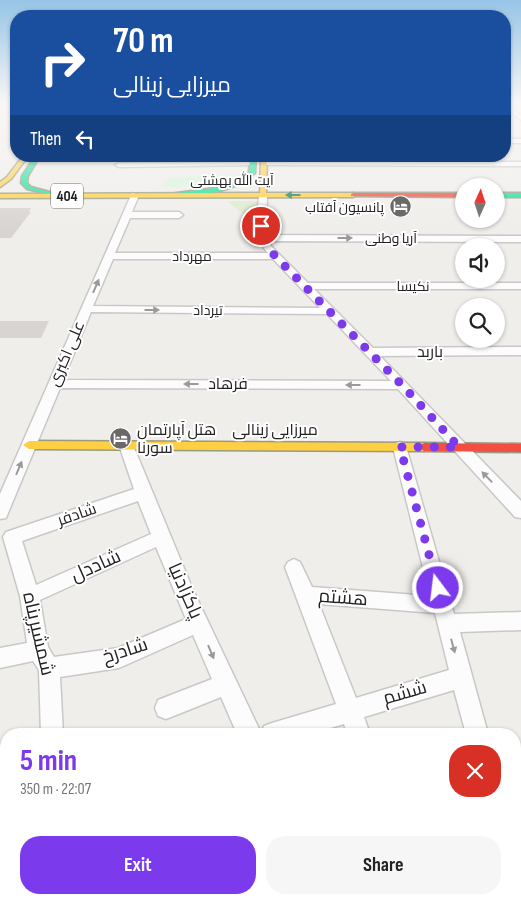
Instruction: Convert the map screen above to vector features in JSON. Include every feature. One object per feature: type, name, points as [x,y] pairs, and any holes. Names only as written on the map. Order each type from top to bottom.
[{"type":"main road","points":[[0,185],[9,178],[21,162]]},
{"type":"main road","points":[[34,162],[25,176],[24,182],[29,188],[58,196]]},
{"type":"main road","points":[[165,195],[209,189],[240,182],[250,176],[257,162]]},
{"type":"main road","points":[[258,162],[263,195]]},
{"type":"main road","points":[[505,195],[521,194]]},
{"type":"main road","name":"آیت الله بهشتی","points":[[0,196],[455,195]]},
{"type":"main road","name":"میرزایی زینالی","points":[[30,445],[521,448]]},
{"type":"street","points":[[119,165],[202,162]]},
{"type":"street","points":[[390,162],[521,164]]},
{"type":"street","name":"علی‌ اکبری","points":[[0,513],[134,195]]},
{"type":"street","points":[[263,195],[262,238],[275,256],[402,385],[521,512]]},
{"type":"street","points":[[126,215],[179,215]]},
{"type":"street","name":"آریا وطنی","points":[[262,238],[521,239]]},
{"type":"street","name":"مهرداد","points":[[109,256],[275,256]]},
{"type":"street","name":"نکیسا","points":[[306,286],[521,286]]},
{"type":"street","name":"تیرداد","points":[[86,309],[329,311]]},
{"type":"street","name":"باربد","points":[[369,352],[521,351]]},
{"type":"street","name":"فرهاد","points":[[54,384],[402,385]]},
{"type":"street","name":"پاکزادنیا","points":[[126,445],[142,493],[246,728]]},
{"type":"street","points":[[400,447],[475,728]]},
{"type":"street","name":"شادفر","points":[[12,537],[142,493]]},
{"type":"street","name":"شمشیرپناه","points":[[12,537],[30,596],[38,650],[48,668],[52,728]]},
{"type":"street","name":"شاددل","points":[[30,596],[161,537]]},
{"type":"street","points":[[294,567],[306,595]]},
{"type":"street","name":"هشتم","points":[[357,728],[348,709],[306,595],[445,614],[521,621]]},
{"type":"street","name":"شادرخ","points":[[48,668],[119,658],[199,623]]},
{"type":"street","points":[[0,658],[38,650]]},
{"type":"street","name":"ششم","points":[[348,709],[462,677]]},
{"type":"street","points":[[166,708],[225,685]]},
{"type":"street","points":[[290,728],[348,709]]},
{"type":"green space","points":[[241,176],[212,184],[162,187],[170,177]]},
{"type":"green space","points":[[227,201],[259,201],[257,222],[254,223]]},
{"type":"building","points":[[0,208],[31,208],[29,212],[31,212],[11,238],[0,238]]},
{"type":"building","points":[[0,321],[49,321],[41,338],[0,338]]},
{"type":"traffic: fast","points":[[34,162],[25,176],[24,183],[29,188],[59,196]]},
{"type":"traffic: fast","points":[[165,195],[211,191],[234,185],[252,173],[253,162]]},
{"type":"traffic: fast","points":[[505,195],[521,195]]},
{"type":"traffic: slow","points":[[0,185],[9,178],[21,162]]},
{"type":"traffic: slow","points":[[263,195],[264,162]]},
{"type":"traffic: slow","points":[[0,196],[353,195]]},
{"type":"traffic: slow","points":[[29,445],[424,447]]},
{"type":"traffic: jam","points":[[353,195],[455,195]]},
{"type":"traffic: jam","points":[[424,447],[521,448]]},
{"type":"place","name":"پانسیون آفتاب","points":[[400,207]]},
{"type":"place","name":"هتل آپارتمان سورنا","points":[[121,439]]},
{"type":"route","points":[[261,226],[261,236],[275,256],[402,385],[459,447],[400,447],[438,588]]}]
